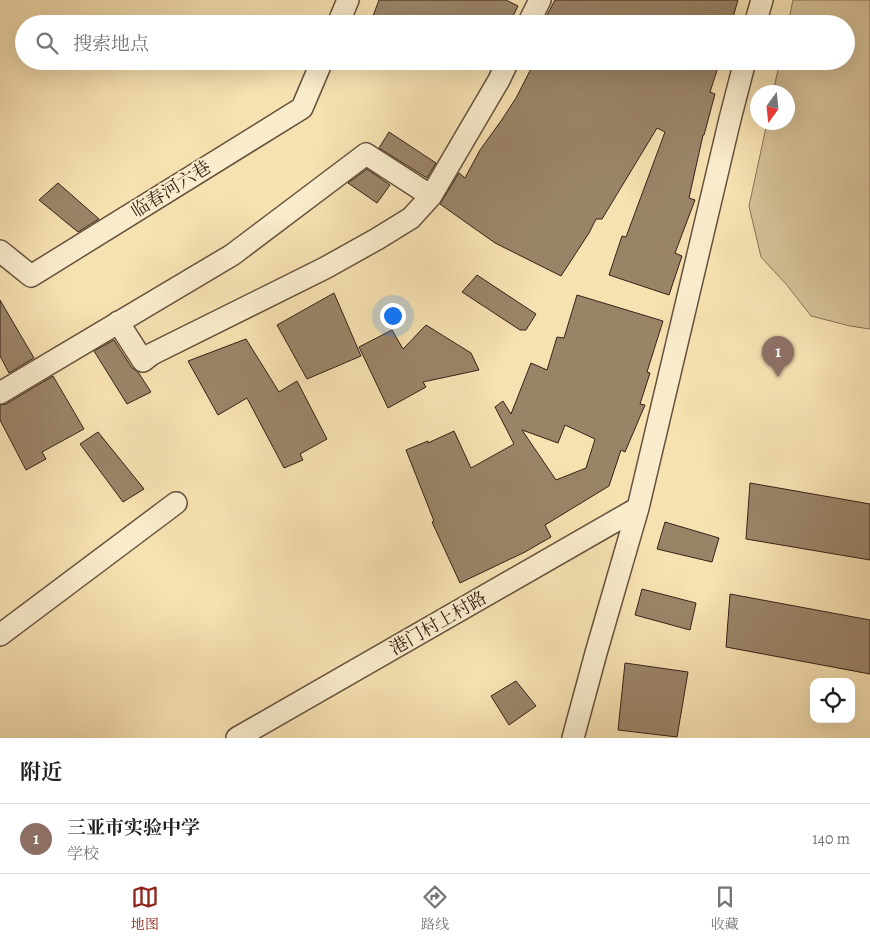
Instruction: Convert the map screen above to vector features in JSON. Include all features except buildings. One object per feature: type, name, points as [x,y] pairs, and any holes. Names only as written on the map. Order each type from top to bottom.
[{"type":"street","points":[[342,15],[348,0]]},
{"type":"street","points":[[532,15],[540,0]]},
{"type":"street","points":[[758,15],[762,0]]},
{"type":"street","name":"临春河六巷","points":[[0,251],[31,276],[302,108],[318,70]]},
{"type":"street","points":[[118,322],[143,361],[152,354],[325,268],[411,218],[432,196],[504,70]]},
{"type":"street","points":[[573,738],[638,508],[743,70]]},
{"type":"street","points":[[0,393],[232,255],[366,154],[432,196]]},
{"type":"street","points":[[0,635],[176,503]]},
{"type":"street","name":"港门村上村路","points":[[237,738],[638,508]]},
{"type":"shaded area","points":[[793,0],[870,0],[870,329],[811,316],[786,284],[761,257],[749,206],[765,130],[795,130],[795,85],[775,85],[778,70],[855,70],[855,15],[790,15]]},
{"type":"place","name":"三亚市实验中学","points":[[778,377]]}]
